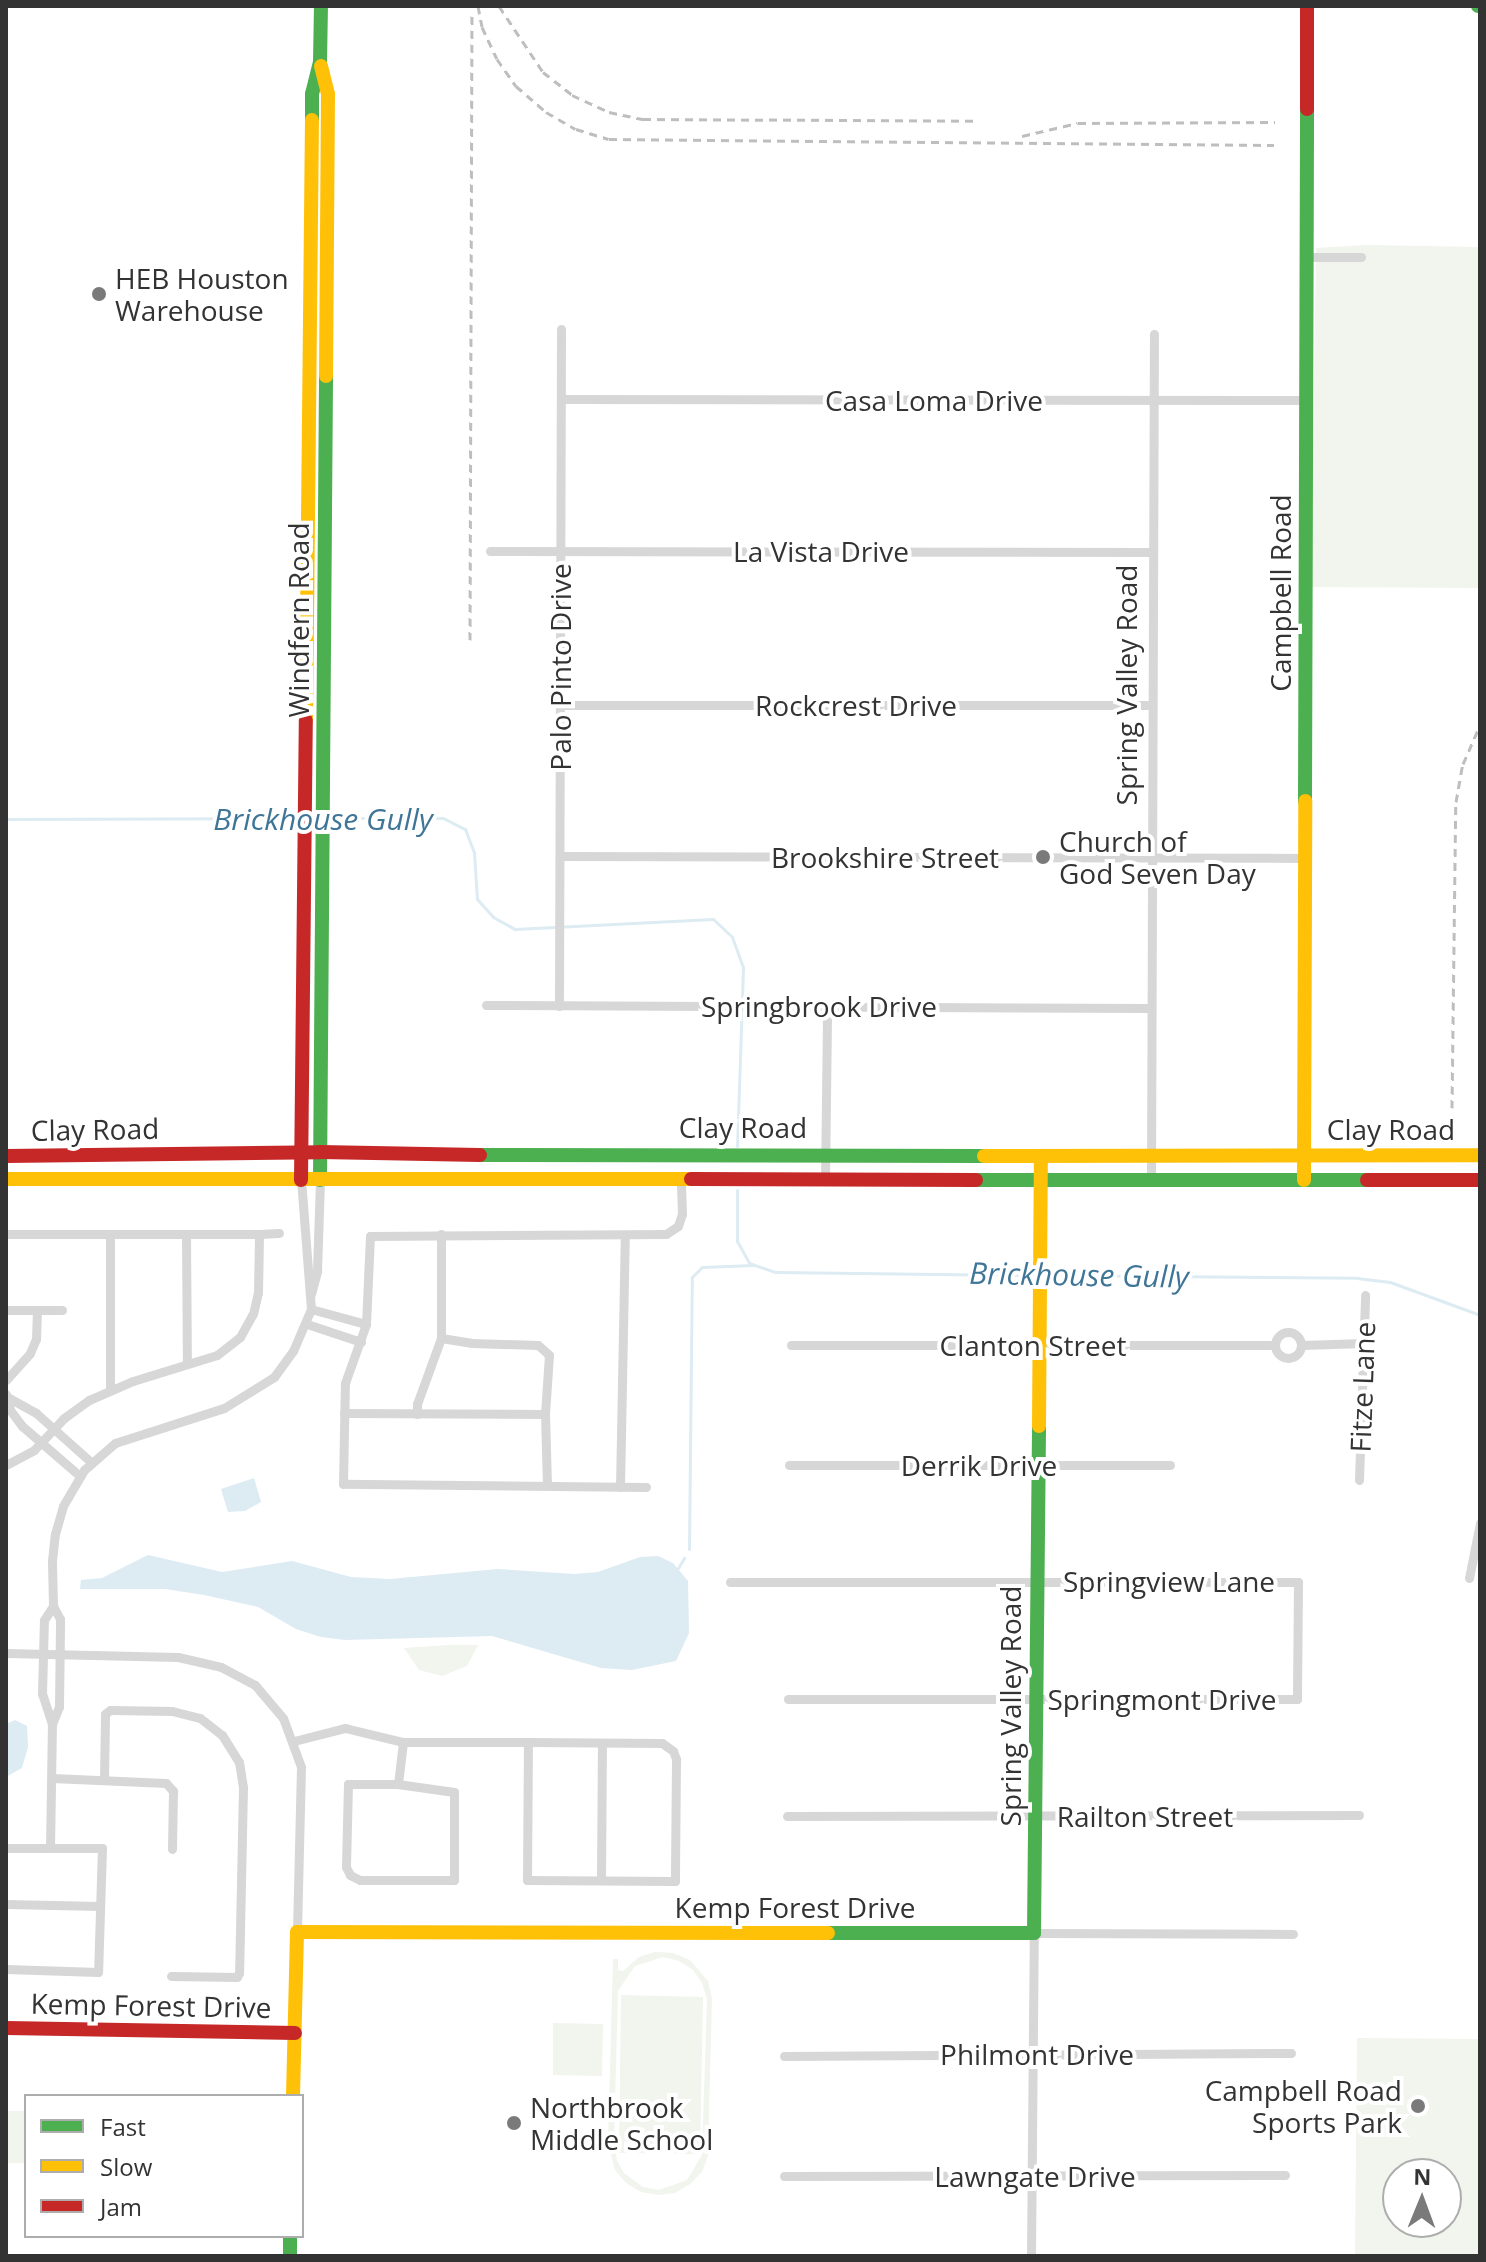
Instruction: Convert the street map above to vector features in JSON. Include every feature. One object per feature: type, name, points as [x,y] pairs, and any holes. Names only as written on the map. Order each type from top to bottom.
[{"type":"street","name":"Windfern Road","points":[[301,1180],[312,94],[320,62],[321,6]]},
{"type":"street","name":"Campbell Road","points":[[1304,1180],[1307,6]]},
{"type":"street","name":"Windfern Road","points":[[320,62],[328,94],[320,1180]]},
{"type":"street","points":[[1307,257],[1361,257]]},
{"type":"street","name":"Palo Pinto Drive","points":[[559,1006],[561,329]]},
{"type":"street","name":"Spring Valley Road","points":[[1151,1180],[1154,334]]},
{"type":"street","name":"Casa Loma Drive","points":[[561,399],[1307,400]]},
{"type":"street","name":"La Vista Drive","points":[[490,551],[1153,552]]},
{"type":"street","name":"Rockcrest Drive","points":[[560,705],[1152,705]]},
{"type":"street","points":[[303,837],[322,848]]},
{"type":"street","name":"Brookshire Street","points":[[560,856],[1306,858]]},
{"type":"street","points":[[303,971],[321,971]]},
{"type":"street","name":"Springbrook Drive","points":[[486,1005],[1151,1008]]},
{"type":"street","points":[[825,1181],[827,1007]]},
{"type":"street","name":"Clay Road","points":[[8,1156],[300,1152],[521,1156],[825,1153],[1041,1157],[1480,1155]]},
{"type":"street","points":[[1425,1179],[1431,1155]]},
{"type":"street","points":[[7,1179],[8,1156]]},
{"type":"street","points":[[519,1179],[521,1156]]},
{"type":"street","name":"Spring Valley Road","points":[[1031,2256],[1041,1157]]},
{"type":"street","name":"Clay Road","points":[[7,1179],[1480,1180]]},
{"type":"street","points":[[646,1487],[343,1484],[345,1383],[366,1324],[370,1236],[666,1234],[678,1226],[682,1214],[681,1179]]},
{"type":"street","points":[[301,1180],[307,1286],[311,1294]]},
{"type":"street","points":[[52,1724],[59,1707],[60,1619],[53,1606],[52,1561],[63,1506],[80,1476],[115,1443],[224,1408],[274,1377],[293,1351],[311,1309],[317,1271],[320,1180]]},
{"type":"street","points":[[6,1234],[279,1233]]},
{"type":"street","points":[[110,1234],[110,1390]]},
{"type":"street","points":[[186,1234],[187,1364]]},
{"type":"street","points":[[6,1465],[34,1450],[52,1430],[89,1400],[110,1390],[217,1355],[240,1337],[253,1314],[258,1293],[259,1234]]},
{"type":"street","points":[[417,1414],[417,1404],[441,1338],[441,1234]]},
{"type":"street","points":[[620,1487],[625,1235]]},
{"type":"street","name":"Fitze Lane","points":[[1359,1480],[1365,1295]]},
{"type":"street","points":[[311,1309],[366,1324]]},
{"type":"street","points":[[6,1310],[62,1310]]},
{"type":"street","points":[[6,1380],[30,1353],[36,1339],[37,1310]]},
{"type":"street","points":[[307,1324],[361,1342]]},
{"type":"street","name":"Clanton Street","points":[[1288,1332],[1298,1336],[1302,1345],[1298,1355],[1289,1359],[1279,1355],[1275,1345],[1279,1336],[1288,1332]]},
{"type":"street","points":[[441,1338],[471,1343],[538,1345],[549,1355],[545,1414],[547,1486]]},
{"type":"street","name":"Clanton Street","points":[[1302,1345],[1364,1343]]},
{"type":"street","name":"Clanton Street","points":[[791,1345],[1275,1345]]},
{"type":"street","points":[[7,1396],[18,1400],[92,1463]]},
{"type":"street","points":[[7,1396],[10,1410],[22,1426],[42,1440],[80,1476]]},
{"type":"street","points":[[344,1413],[545,1414]]},
{"type":"street","points":[[61,1458],[71,1445]]},
{"type":"street","name":"Derrik Drive","points":[[789,1465],[1170,1465]]},
{"type":"street","points":[[1469,1578],[1480,1523]]},
{"type":"street","name":"Springview Lane","points":[[730,1582],[1298,1582],[1297,1699]]},
{"type":"street","points":[[50,1848],[52,1724],[42,1694],[44,1620],[53,1606]]},
{"type":"street","points":[[6,1653],[178,1657],[221,1667],[255,1685],[283,1718],[294,1741],[303,1790],[293,2094]]},
{"type":"street","name":"Springmont Drive","points":[[788,1699],[1297,1699]]},
{"type":"street","points":[[104,1780],[105,1714],[110,1710],[172,1711],[200,1718],[222,1735],[239,1762],[243,1787],[239,1973],[237,1977],[171,1976]]},
{"type":"street","points":[[294,1741],[345,1728],[403,1742],[528,1742],[662,1743],[668,1745],[676,1759],[675,1881],[527,1880],[528,1742]]},
{"type":"street","points":[[398,1784],[403,1742]]},
{"type":"street","points":[[601,1880],[602,1743]]},
{"type":"street","points":[[52,1778],[166,1783],[173,1791],[172,1849]]},
{"type":"street","points":[[348,1784],[398,1784],[454,1792],[454,1880],[360,1880],[350,1875],[346,1867],[348,1784]]},
{"type":"street","name":"Railton Street","points":[[787,1816],[1359,1815]]},
{"type":"street","points":[[6,1848],[102,1848],[98,1972],[6,1969]]},
{"type":"street","points":[[6,1904],[100,1906]]},
{"type":"street","name":"Kemp Forest Drive","points":[[297,1932],[1293,1934]]},
{"type":"street","name":"Kemp Forest Drive","points":[[6,2028],[295,2033]]},
{"type":"street","name":"Philmont Drive","points":[[784,2056],[1291,2053]]},
{"type":"street","name":"Lawngate Drive","points":[[784,2176],[1285,2175]]},
{"type":"shaded area","points":[[1366,245],[1480,247],[1480,588],[1311,587],[1316,248]]},
{"type":"shaded area","points":[[254,1478],[261,1502],[245,1511],[228,1512],[221,1489]]},
{"type":"shaded area","points":[[148,1555],[222,1572],[292,1561],[351,1577],[390,1579],[498,1569],[575,1574],[598,1572],[640,1557],[658,1556],[673,1563],[688,1581],[689,1633],[676,1661],[632,1670],[601,1668],[492,1636],[345,1640],[296,1629],[258,1607],[204,1595],[165,1589],[80,1589],[81,1580],[102,1578]]},
{"type":"shaded area","points":[[478,1645],[467,1666],[442,1676],[419,1670],[404,1648]]},
{"type":"shaded area","points":[[15,1720],[27,1726],[28,1747],[22,1768],[6,1777],[6,1724]]},
{"type":"shaded area","points":[[655,1952],[673,1953],[690,1960],[708,1981],[712,1998],[708,2156],[702,2172],[690,2184],[675,2193],[659,2195],[641,2192],[626,2183],[615,2170],[608,2144],[613,1959],[618,1959],[618,1970],[623,1971],[639,1957]],"holes":[[[663,1957],[679,1961],[693,1970],[702,1983],[707,1999],[702,2155],[687,2180],[659,2190],[643,2187],[624,2173],[617,2160],[614,2144],[618,1991],[635,1966]]]},
{"type":"shaded area","points":[[621,1995],[703,1997],[700,2154],[619,2153]]},
{"type":"shaded area","points":[[553,2023],[603,2024],[602,2076],[553,2075]]},
{"type":"shaded area","name":"Campbell Road Sports Park","points":[[1357,2038],[1480,2039],[1480,2256],[1355,2256]]},
{"type":"shaded area","points":[[6,2111],[24,2111],[24,2163],[6,2163]]},
{"type":"waterway","name":"Brickhouse Gully","points":[[6,819],[298,818]]},
{"type":"waterway","name":"Brickhouse Gully","points":[[326,818],[443,818],[465,829],[474,853],[477,899],[493,917],[515,929],[713,919],[732,937],[743,968],[737,1146]]},
{"type":"waterway","name":"Brickhouse Gully","points":[[737,1190],[737,1241],[749,1263],[775,1272],[1036,1275]]},
{"type":"waterway","points":[[689,1549],[692,1277],[702,1267],[754,1265]]},
{"type":"waterway","name":"Brickhouse Gully","points":[[1044,1275],[1357,1278],[1390,1282],[1480,1315]]},
{"type":"waterway","points":[[678,1568],[684,1558]]},
{"type":"railway","points":[[478,6],[482,27],[497,59],[516,86],[546,112],[576,129],[609,139],[1274,145]]},
{"type":"railway","points":[[499,6],[543,72],[572,95],[609,112],[643,119],[973,121]]},
{"type":"railway","points":[[470,640],[472,14]]},
{"type":"railway","points":[[1022,136],[1078,123],[1275,122]]},
{"type":"railway","points":[[1452,1108],[1456,802],[1463,764],[1480,725]]},
{"type":"traffic: fast","points":[[312,120],[312,94],[320,62],[321,6]]},
{"type":"traffic: fast","points":[[1305,801],[1307,109]]},
{"type":"traffic: fast","points":[[320,1180],[326,376]]},
{"type":"traffic: fast","points":[[480,1155],[984,1156]]},
{"type":"traffic: fast","points":[[976,1180],[1367,1180]]},
{"type":"traffic: fast","points":[[828,1933],[1034,1933],[1039,1426]]},
{"type":"traffic: fast","points":[[290,2238],[290,2256]]},
{"type":"traffic: slow","points":[[321,66],[328,94],[326,376]]},
{"type":"traffic: slow","points":[[306,720],[312,120]]},
{"type":"traffic: slow","points":[[1304,1180],[1305,801]]},
{"type":"traffic: slow","points":[[984,1156],[1480,1155]]},
{"type":"traffic: slow","points":[[1039,1426],[1041,1157]]},
{"type":"traffic: slow","points":[[6,1179],[691,1179]]},
{"type":"traffic: slow","points":[[293,2094],[297,1932],[828,1933]]},
{"type":"traffic: jam","points":[[1307,6],[1307,109]]},
{"type":"traffic: jam","points":[[301,1180],[306,720]]},
{"type":"traffic: jam","points":[[6,1156],[320,1152],[480,1155]]},
{"type":"traffic: jam","points":[[691,1179],[976,1180]]},
{"type":"traffic: jam","points":[[1367,1180],[1480,1180]]},
{"type":"traffic: jam","points":[[6,2028],[295,2033]]},
{"type":"place","name":"HEB Houston Warehouse","points":[[99,294]]},
{"type":"place","name":"Church of God Seven Day","points":[[1043,857]]},
{"type":"place","name":"Campbell Road Sports Park","points":[[1418,2106]]},
{"type":"place","name":"Northbrook Middle School","points":[[514,2123]]}]
